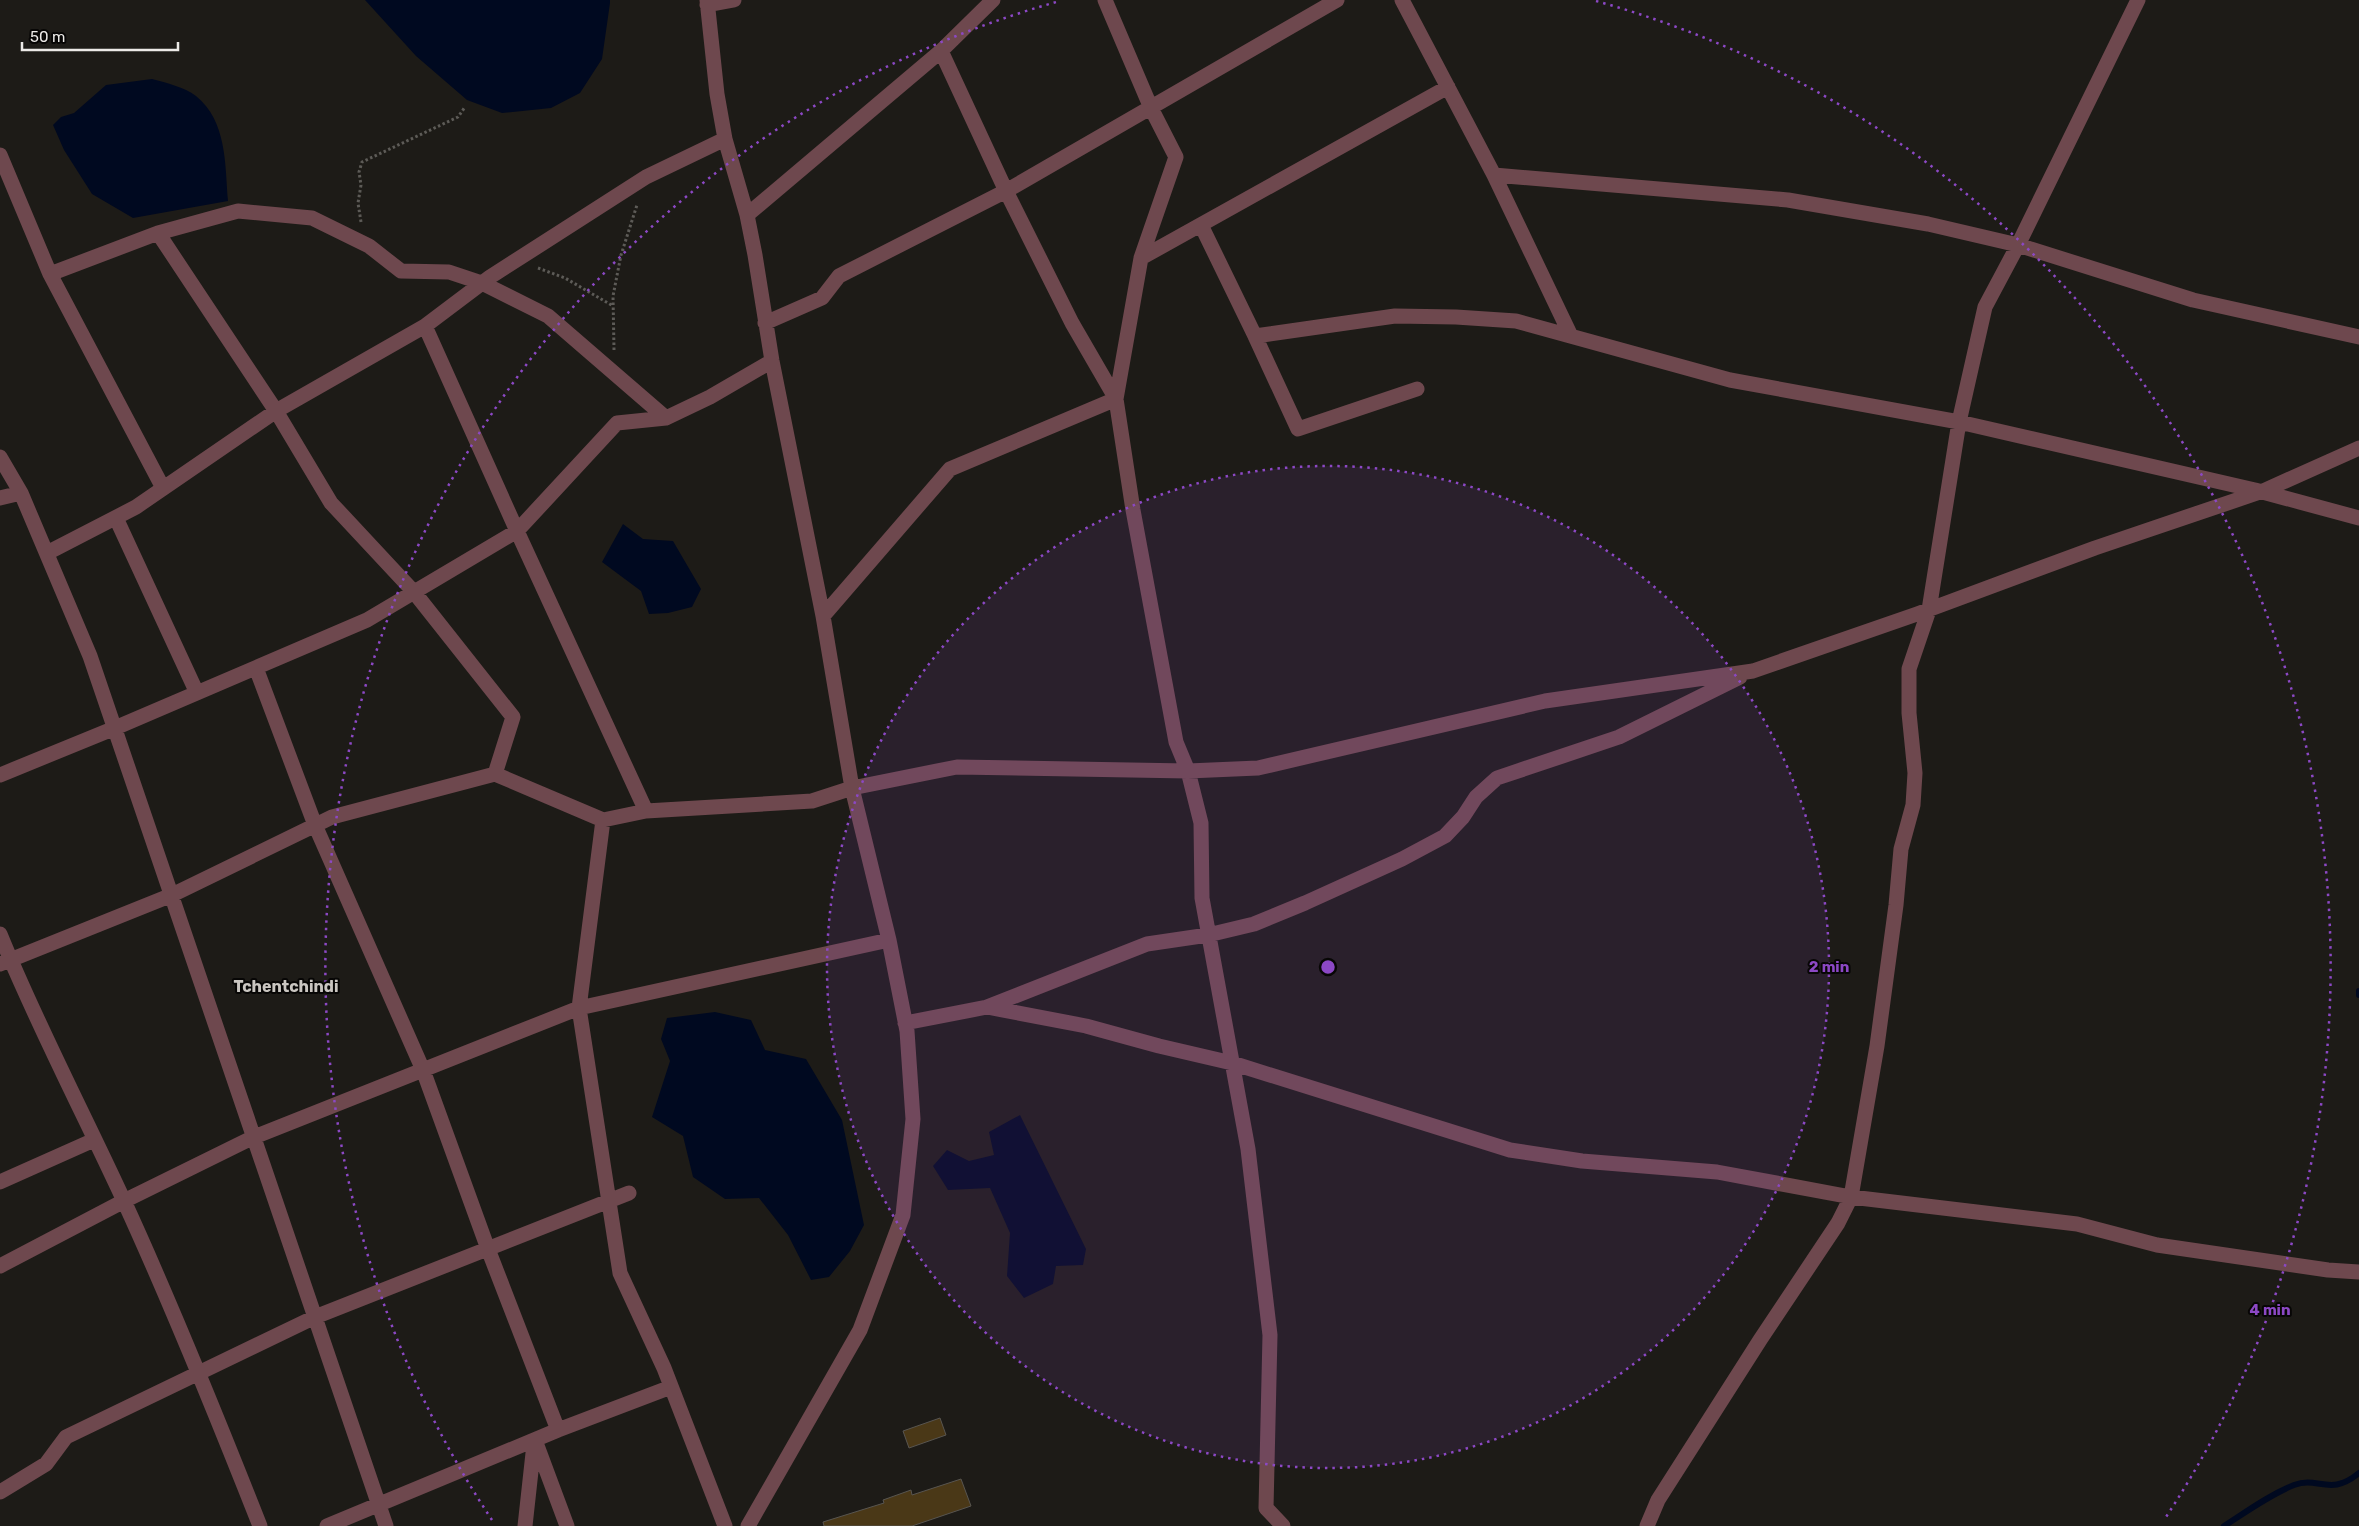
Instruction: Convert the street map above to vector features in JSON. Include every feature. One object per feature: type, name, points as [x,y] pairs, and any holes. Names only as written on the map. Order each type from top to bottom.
[{"type":"street","points":[[734,0],[707,2],[717,94],[725,138],[747,215],[772,361],[823,616],[852,788],[889,940],[905,1023],[913,1119],[903,1215],[860,1330],[748,1526]]},
{"type":"street","points":[[747,215],[941,51],[993,0]]},
{"type":"street","points":[[1106,0],[1151,108],[1176,157],[1140,258],[1116,399],[1133,510],[1176,742],[1188,770],[1201,823],[1202,898],[1248,1149],[1270,1335],[1266,1508],[1283,1526]]},
{"type":"street","points":[[765,323],[822,298],[839,276],[1006,191],[1337,0]]},
{"type":"street","points":[[1402,0],[1494,175],[1571,336]]},
{"type":"street","points":[[1647,1526],[1664,1492],[1760,1340],[1838,1223],[1851,1197],[1877,1046],[1896,905],[1901,849],[1914,805],[1915,779],[1909,713],[1909,668],[1929,610],[1959,422],[1985,307],[2018,245],[2138,0]]},
{"type":"street","points":[[941,51],[1006,191],[1072,323],[1116,399]]},
{"type":"street","points":[[1140,258],[1448,87]]},
{"type":"street","points":[[47,553],[136,507],[276,411],[426,326],[482,283],[646,177],[725,138]]},
{"type":"street","points":[[0,155],[50,274],[163,488]]},
{"type":"street","points":[[1494,175],[1788,200],[1928,224],[2018,245],[2193,300],[2359,337]]},
{"type":"street","points":[[50,274],[158,233],[238,211],[312,218],[365,244],[401,271],[449,272],[482,283],[548,316],[666,418]]},
{"type":"street","points":[[1201,225],[1298,429],[1417,389]]},
{"type":"street","points":[[158,233],[276,411],[331,504],[414,592],[513,717],[495,774]]},
{"type":"street","points":[[1255,336],[1395,316],[1456,317],[1516,321],[1730,380],[1959,422],[2263,492],[2359,518]]},
{"type":"street","points":[[426,326],[517,531],[646,811]]},
{"type":"street","points":[[0,775],[367,620],[517,531],[617,423],[666,418],[710,397],[772,361]]},
{"type":"street","points":[[823,616],[950,469],[1116,399]]},
{"type":"street","points":[[905,1023],[987,1006],[1147,944],[1208,935],[1254,924],[1402,859],[1445,836],[1463,817],[1476,797],[1496,778],[1619,737],[1753,670],[1929,610],[2095,548],[2263,492],[2359,448]]},
{"type":"street","points":[[0,456],[22,493],[90,656],[386,1526]]},
{"type":"street","points":[[0,498],[22,493]]},
{"type":"street","points":[[116,518],[197,693]]},
{"type":"street","points":[[256,668],[315,825],[423,1070],[488,1249],[558,1430]]},
{"type":"street","points":[[5,962],[172,895],[332,817],[495,774],[602,820],[646,811],[812,801],[852,788],[957,767],[1188,770],[1258,768],[1545,701],[1753,670]]},
{"type":"street","points":[[602,820],[579,1008],[620,1273],[671,1387],[725,1526]]},
{"type":"street","points":[[0,934],[5,962],[28,1002],[124,1201],[199,1372],[260,1526]]},
{"type":"street","points":[[0,1266],[124,1201],[254,1137],[579,1008],[889,940]]},
{"type":"street","points":[[987,1006],[1086,1026],[1232,1063],[1510,1150],[1582,1161],[1717,1172],[1851,1197],[2077,1224],[2158,1245],[2328,1270],[2359,1272]]},
{"type":"street","points":[[0,1182],[94,1140]]},
{"type":"street","points":[[0,1492],[46,1464],[66,1437],[315,1316],[629,1193]]},
{"type":"street","points":[[327,1526],[558,1430],[671,1387]]},
{"type":"street","points":[[525,1526],[535,1440]]},
{"type":"street","points":[[535,1440],[566,1526]]},
{"type":"path","points":[[365,244],[358,203],[361,185],[359,172],[362,162],[458,117],[465,107]]},
{"type":"path","points":[[614,374],[613,296],[621,255],[646,177]]},
{"type":"path","points":[[516,260],[565,278],[613,306]]},
{"type":"water","points":[[365,0],[610,0],[610,3],[602,59],[580,93],[551,108],[502,113],[467,100],[416,56]]},
{"type":"water","points":[[152,79],[186,90],[196,96],[214,118],[219,130],[225,158],[228,201],[133,218],[92,194],[64,150],[53,125],[61,117],[74,113],[106,85]]},
{"type":"water","points":[[623,524],[643,539],[673,541],[701,589],[692,607],[668,613],[649,614],[641,591],[602,562]]},
{"type":"water","points":[[715,1012],[751,1020],[765,1050],[806,1059],[842,1120],[864,1225],[850,1251],[829,1277],[811,1280],[788,1235],[759,1198],[725,1199],[693,1177],[683,1136],[652,1117],[670,1061],[661,1039],[667,1018]]},
{"type":"water","points":[[1020,1115],[1086,1249],[1083,1265],[1056,1266],[1053,1284],[1024,1298],[1007,1276],[1010,1233],[990,1188],[948,1190],[933,1166],[947,1150],[969,1161],[994,1155],[989,1132]]},
{"type":"building","points":[[940,1418],[946,1435],[909,1448],[903,1431]]},
{"type":"building","points":[[961,1479],[971,1506],[912,1526],[824,1526],[823,1522],[884,1503],[883,1500],[911,1490],[912,1495]]},
{"type":"waterway","points":[[2224,1526],[2267,1499],[2294,1485],[2303,1483],[2340,1484],[2359,1473]]},
{"type":"district","name":"Tchentchindi","points":[[286,986]]}]
